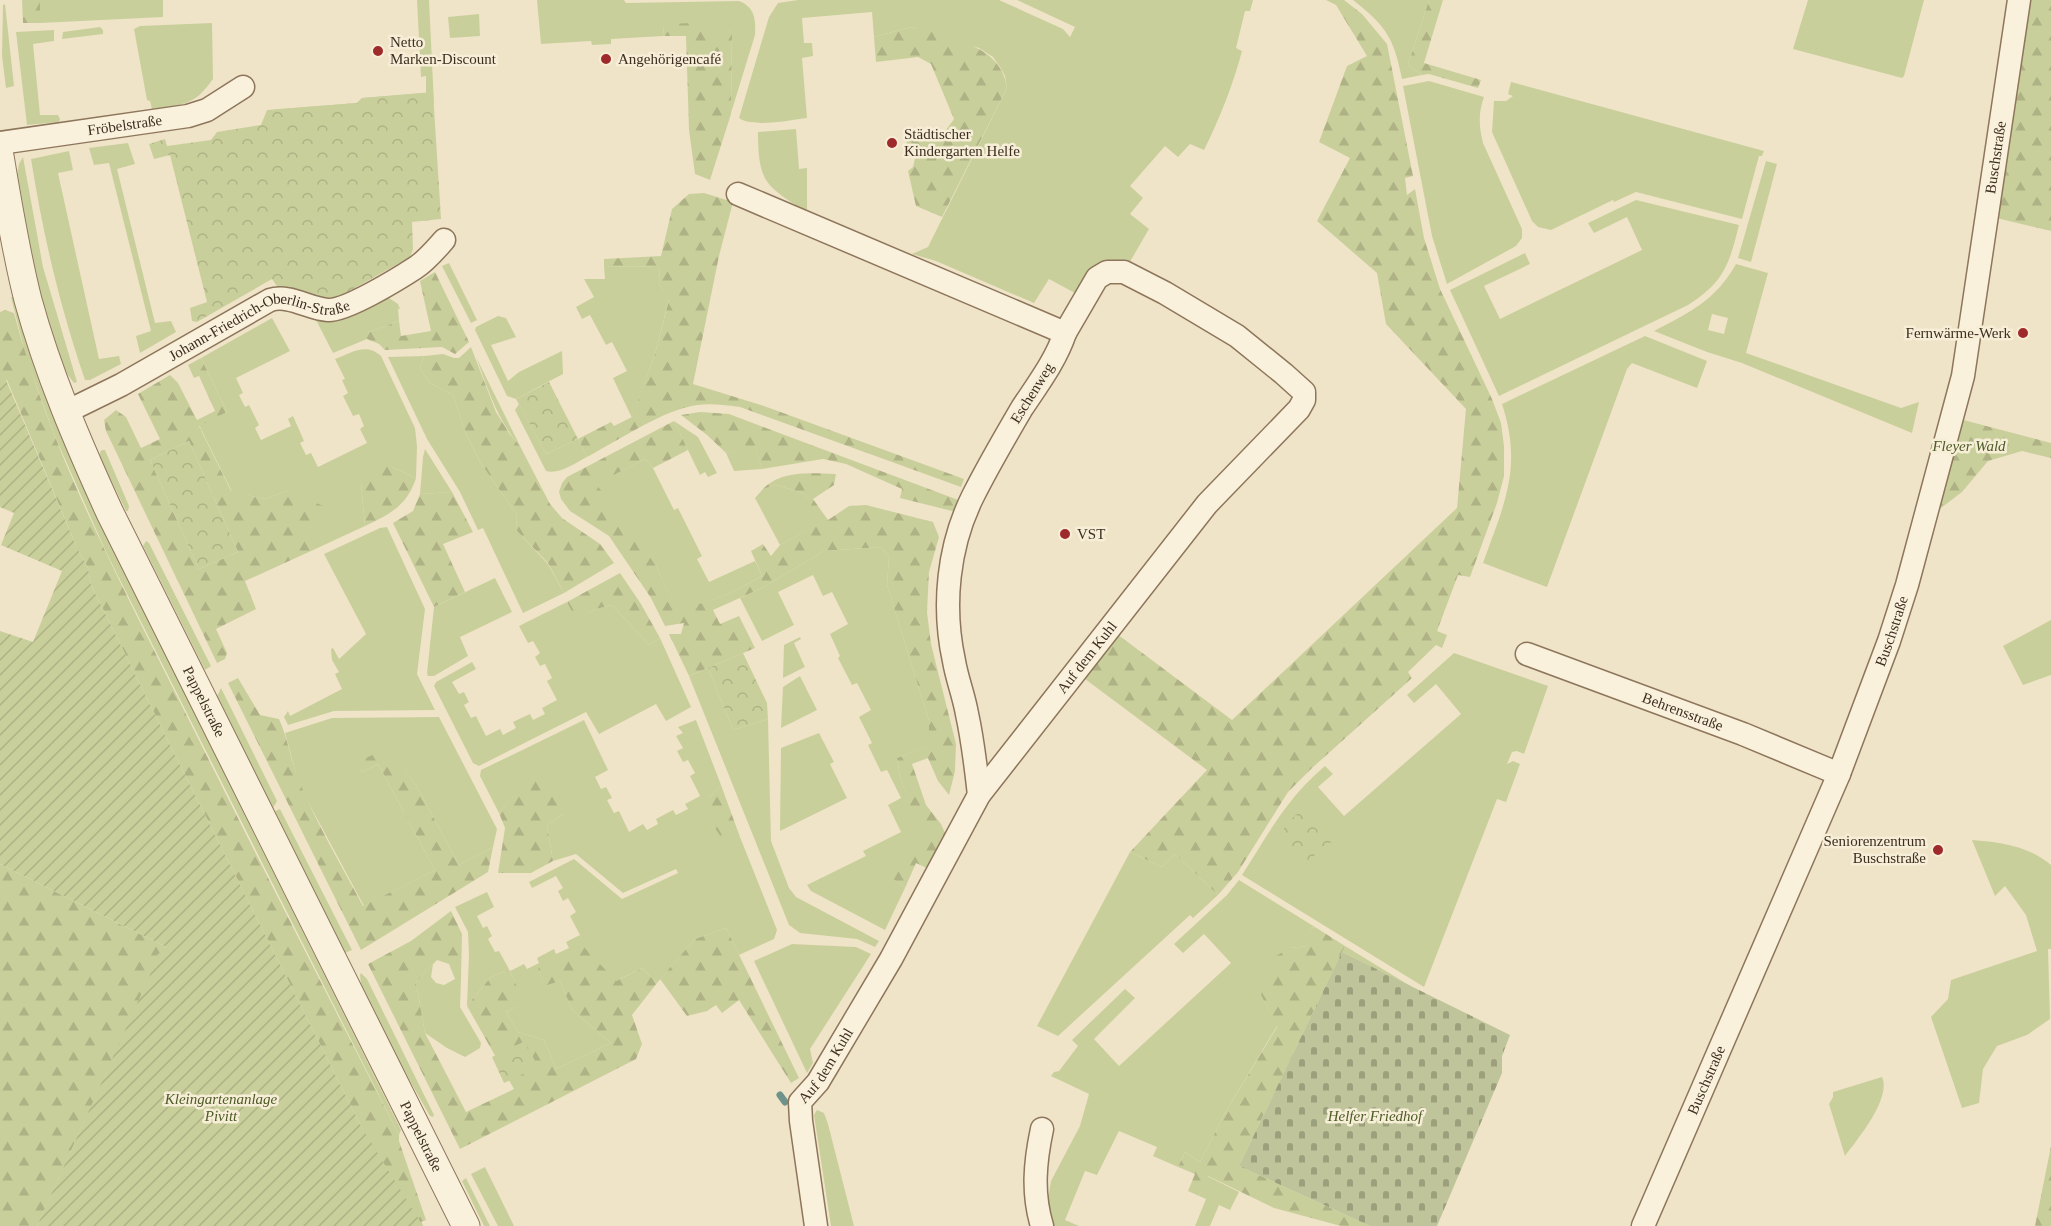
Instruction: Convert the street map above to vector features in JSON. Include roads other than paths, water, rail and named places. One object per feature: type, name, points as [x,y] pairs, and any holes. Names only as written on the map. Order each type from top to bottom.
[{"type":"street","name":"Buschstraße","points":[[1643,1226],[1839,774],[1907,585],[1963,376],[2019,0]]},
{"type":"street","name":"Fröbelstraße","points":[[0,143],[188,116],[207,110],[243,87]]},
{"type":"street","name":"Pappelstraße","points":[[0,156],[14,238],[28,299],[66,412],[110,513],[466,1226]]},
{"type":"street","points":[[738,194],[1065,333]]},
{"type":"street","name":"Johann-Friedrich-Oberlin-Straße","points":[[66,412],[121,385],[270,300],[279,298],[326,310],[343,308],[415,268],[431,256],[444,240]]},
{"type":"street","name":"Auf dem Kuhl","points":[[816,1226],[801,1121],[801,1102],[818,1082],[891,959],[979,795],[1207,504],[1299,409],[1304,400],[1304,392],[1237,336],[1165,293],[1124,272],[1107,272],[1097,278],[1065,333]]},
{"type":"street","name":"Eschenweg","points":[[979,795],[967,713],[953,660],[948,612],[950,575],[956,543],[972,498],[1017,418],[1060,349],[1065,333]]},
{"type":"street","name":"Behrensstraße","points":[[1527,654],[1743,734],[1839,774]]},
{"type":"street","points":[[1042,1129],[1036,1155],[1034,1183],[1042,1226]]},
{"type":"waterway","points":[[780,1095],[785,1102]]},
{"type":"place","name":"Netto Marken-Discount","points":[[378,51]]},
{"type":"place","name":"Angehörigencafé","points":[[606,59]]},
{"type":"place","name":"Städtischer Kindergarten Helfe","points":[[892,143]]},
{"type":"place","name":"Fernwärme-Werk","points":[[2023,333]]},
{"type":"place","name":"VST","points":[[1065,534]]},
{"type":"place","name":"Seniorenzentrum Buschstraße","points":[[1938,850]]},
{"type":"park label","name":"Fleyer Wald","points":[[1969,446]]},
{"type":"park label","name":"Kleingartenanlage Pivitt","points":[[221,1108]]},
{"type":"park label","name":"Helfer Friedhof","points":[[1375,1116]]}]
